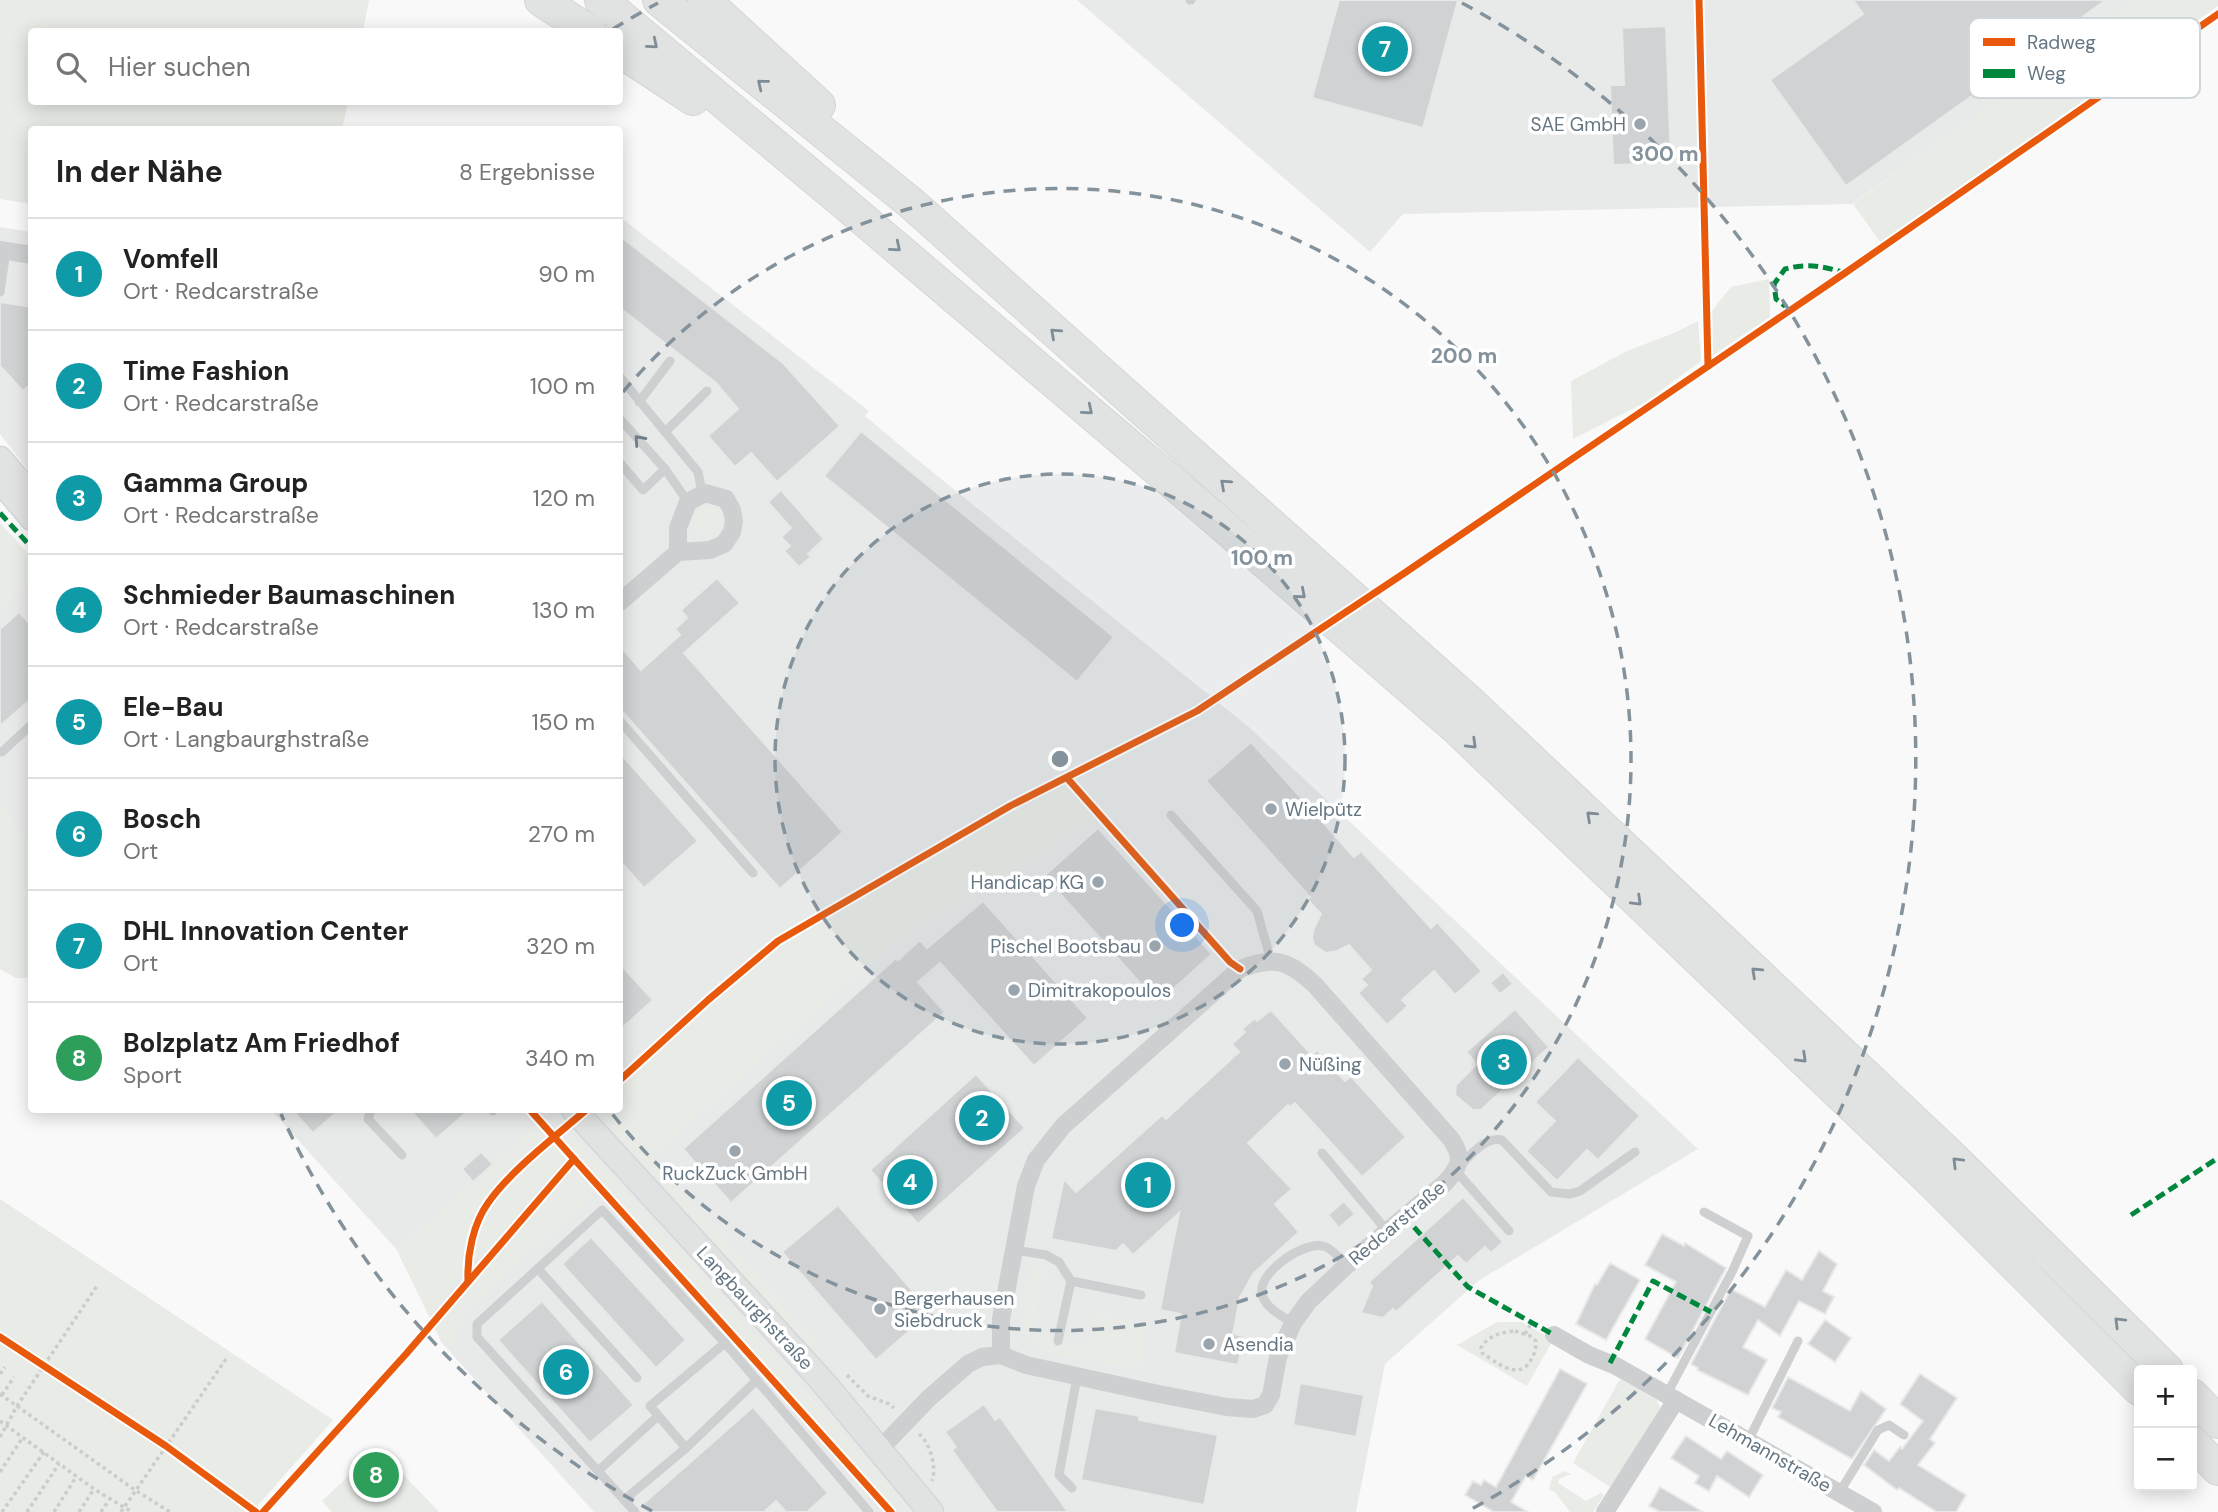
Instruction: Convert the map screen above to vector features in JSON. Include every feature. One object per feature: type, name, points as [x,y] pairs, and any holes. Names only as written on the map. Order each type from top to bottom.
[{"type":"highway","points":[[541,0],[584,28]]},
{"type":"highway","points":[[601,0],[1213,517],[1456,728],[1934,1184],[2134,1384]]},
{"type":"highway","points":[[659,0],[911,204],[1473,705],[1951,1156],[2162,1365]]},
{"type":"highway","points":[[704,0],[818,104],[911,204]]},
{"type":"highway","points":[[623,53],[844,203]]},
{"type":"highway","points":[[2197,1400],[2218,1422]]},
{"type":"highway","points":[[2197,1447],[2218,1469]]},
{"type":"main road","points":[[0,459],[28,505]]},
{"type":"main road","points":[[0,480],[28,505]]},
{"type":"main road","name":"Langbaurghstraße","points":[[577,1113],[823,1382],[931,1512]]},
{"type":"street","points":[[3,251],[28,255]]},
{"type":"street","points":[[623,599],[678,552],[710,550],[724,544],[732,532],[734,521],[726,499],[711,495],[693,498],[678,528],[678,552]]},
{"type":"street","points":[[879,1450],[929,1398],[968,1364],[982,1357],[1001,1355],[1001,1319],[1031,1171],[1055,1136],[1240,969],[1271,961]]},
{"type":"street","name":"Redcarstraße","points":[[1001,1355],[1026,1365],[1077,1377],[1227,1407],[1259,1408],[1265,1405],[1271,1395],[1278,1357],[1293,1323],[1308,1302],[1347,1265],[1446,1183],[1457,1169],[1459,1153],[1451,1139],[1315,985],[1294,966],[1282,961],[1271,961]]},
{"type":"street","name":"Lehmannstraße","points":[[1553,1335],[1616,1366],[1873,1512]]},
{"type":"street","points":[[1605,1512],[1671,1397]]},
{"type":"lane","points":[[0,292],[3,251]]},
{"type":"lane","points":[[639,402],[670,361]]},
{"type":"lane","points":[[623,381],[698,472],[701,486],[693,498],[623,422]]},
{"type":"lane","points":[[664,432],[707,391]]},
{"type":"lane","points":[[623,467],[643,490],[665,469]]},
{"type":"lane","points":[[623,724],[754,873]]},
{"type":"lane","points":[[2,752],[28,728]]},
{"type":"lane","points":[[1171,816],[1257,911],[1271,961]]},
{"type":"lane","points":[[370,1113],[368,1119],[402,1155]]},
{"type":"lane","points":[[1509,1231],[1457,1169],[1492,1139],[1502,1140],[1551,1192],[1570,1194],[1580,1191],[1635,1152]]},
{"type":"lane","points":[[1322,1153],[1387,1231]]},
{"type":"lane","points":[[635,1512],[477,1338],[477,1324],[602,1210],[725,1343],[869,1512]]},
{"type":"lane","points":[[1671,1397],[1748,1236],[1704,1212]]},
{"type":"lane","points":[[1293,1323],[1270,1308],[1265,1301],[1262,1283],[1267,1275],[1297,1250],[1315,1246],[1326,1247],[1347,1265]]},
{"type":"lane","points":[[1014,1250],[1045,1255],[1059,1262],[1070,1281],[1058,1341]]},
{"type":"lane","points":[[538,1269],[637,1378]]},
{"type":"lane","points":[[1070,1281],[1140,1295]]},
{"type":"lane","points":[[1748,1441],[1798,1341]]},
{"type":"lane","points":[[686,1448],[650,1406],[725,1343]]},
{"type":"lane","points":[[1072,1488],[1059,1475],[1077,1377]]},
{"type":"lane","points":[[624,1500],[686,1448],[757,1380]]},
{"type":"lane","points":[[598,1471],[658,1416]]},
{"type":"lane","points":[[1839,1493],[1878,1430],[1889,1425],[1904,1435]]},
{"type":"path","points":[[0,1437],[17,1406],[97,1286]]},
{"type":"path","points":[[1525,1334],[1532,1322]]},
{"type":"path","points":[[1516,1331],[1525,1334],[1534,1339],[1537,1345],[1534,1356],[1524,1369],[1508,1369],[1482,1353],[1481,1345],[1499,1333],[1516,1331]]},
{"type":"path","points":[[121,1512],[226,1359]]},
{"type":"path","points":[[0,1374],[5,1367]]},
{"type":"path","points":[[843,1370],[868,1396],[889,1404],[906,1423]]},
{"type":"path","points":[[14,1377],[1,1394],[170,1512]]},
{"type":"path","points":[[0,1421],[109,1500],[132,1512]]},
{"type":"path","points":[[0,1472],[23,1437]]},
{"type":"path","points":[[2,1512],[44,1452]]},
{"type":"path","points":[[27,1512],[59,1464]]},
{"type":"path","points":[[54,1512],[76,1476]]},
{"type":"path","points":[[79,1512],[94,1489]]},
{"type":"path","points":[[101,1512],[109,1500]]},
{"type":"shaded area","points":[[0,0],[369,0],[364,28],[28,28],[28,105],[347,105],[343,126],[28,126],[28,204],[0,199]]},
{"type":"shaded area","points":[[1077,0],[2139,0],[2114,18],[1969,18],[1969,98],[2001,98],[1852,204],[1403,214],[1370,252]]},
{"type":"shaded area","points":[[2136,0],[2218,0],[2218,6],[2200,19],[2111,18]]},
{"type":"shaded area","points":[[2000,98],[2087,98],[1881,243],[1853,204]]},
{"type":"shaded area","points":[[623,219],[869,411],[865,416],[914,457],[1250,728],[1698,1149],[1478,1281],[1385,1364],[1356,1512],[594,1512],[442,1343],[397,1250],[274,1113],[623,1113]]},
{"type":"shaded area","points":[[0,227],[28,232],[28,470],[0,434]]},
{"type":"shaded area","points":[[1769,279],[1770,317],[1712,356],[1711,312],[1731,287]]},
{"type":"shaded area","points":[[1698,321],[1701,361],[1644,403],[1573,439],[1571,381],[1627,351]]},
{"type":"shaded area","points":[[708,506],[718,510],[722,520],[718,530],[708,534],[698,530],[694,520],[698,510]]},
{"type":"shaded area","points":[[0,523],[28,554],[28,584],[0,609]]},
{"type":"shaded area","points":[[28,584],[28,838],[0,806],[0,609]]},
{"type":"shaded area","points":[[1064,786],[1096,820],[891,945],[652,1156],[799,1322],[821,1342],[815,1347],[795,1333],[599,1113],[623,1113],[623,1083],[734,981],[747,976],[785,944],[1017,809]]},
{"type":"shaded area","points":[[0,806],[28,838],[28,978],[16,978],[0,969]]},
{"type":"shaded area","points":[[537,1124],[548,1137],[485,1200],[475,1218],[456,1284],[429,1316],[397,1250]]},
{"type":"shaded area","points":[[569,1134],[625,1191],[904,1500],[891,1505],[571,1147],[564,1138]]},
{"type":"shaded area","points":[[554,1144],[567,1157],[479,1259],[471,1261],[480,1225],[491,1204],[516,1176]]},
{"type":"shaded area","points":[[575,1167],[597,1191],[467,1309],[450,1351],[442,1343],[435,1329]]},
{"type":"shaded area","points":[[0,1199],[333,1420],[252,1512],[0,1512]]},
{"type":"shaded area","points":[[1032,1265],[1050,1269],[1042,1277],[1031,1336],[1087,1347],[1094,1314],[1148,1324],[1139,1370],[1043,1351],[1033,1344],[1023,1324],[1024,1300]]},
{"type":"shaded area","points":[[1497,1322],[1522,1322],[1553,1340],[1527,1386],[1457,1345]]},
{"type":"shaded area","points":[[1620,1379],[1657,1400],[1661,1409],[1610,1487],[1573,1463]]},
{"type":"shaded area","points":[[378,1448],[439,1512],[332,1512],[322,1501]]},
{"type":"shaded area","points":[[1565,1471],[1571,1474],[1559,1479],[1558,1483],[1586,1501],[1601,1493],[1604,1495],[1593,1512],[1570,1512],[1555,1492],[1549,1490],[1552,1477]]},
{"type":"building","points":[[1339,0],[1458,0],[1423,128],[1312,98]]},
{"type":"building","points":[[1853,0],[2106,0],[2081,18],[1969,18],[1969,98],[1846,186],[1770,80],[1863,14]]},
{"type":"building","name":"SAE GmbH","points":[[1666,26],[1671,163],[1613,165],[1610,85],[1624,85],[1622,28]]},
{"type":"building","points":[[623,238],[783,363],[840,426],[777,482],[751,453],[735,467],[708,436],[738,409],[716,383],[623,310]]},
{"type":"building","points":[[0,302],[28,306],[28,387],[23,391],[0,366]]},
{"type":"building","points":[[861,431],[1114,637],[1077,682],[824,476]]},
{"type":"building","points":[[781,490],[824,539],[808,554],[811,557],[799,567],[784,551],[790,546],[781,537],[791,528],[768,502]]},
{"type":"building","points":[[717,578],[740,603],[684,653],[843,832],[780,889],[623,712],[623,649],[641,670],[680,635],[675,629],[687,618],[681,610]]},
{"type":"building","points":[[19,612],[28,622],[28,702],[0,726],[0,629]]},
{"type":"building","points":[[1251,742],[1354,857],[1361,851],[1431,928],[1437,922],[1482,971],[1455,995],[1434,971],[1402,1000],[1408,1006],[1387,1025],[1358,993],[1367,985],[1361,979],[1371,970],[1349,945],[1326,953],[1314,945],[1314,928],[1321,914],[1307,899],[1310,897],[1206,781]]},
{"type":"building","points":[[623,756],[698,841],[644,888],[623,864]]},
{"type":"building","points":[[1098,828],[1212,954],[1158,1003],[1044,876]]},
{"type":"building","points":[[983,901],[1088,1018],[1034,1066],[940,963],[918,982],[945,1012],[731,1203],[683,1149],[896,958],[898,960],[920,940],[927,948]]},
{"type":"building","points":[[623,967],[653,1000],[623,1027]]},
{"type":"building","points":[[1503,972],[1513,984],[1500,994],[1490,983]]},
{"type":"building","points":[[1515,1009],[1549,1047],[1481,1110],[1473,1110],[1455,1095],[1456,1085],[1477,1064],[1466,1052]]},
{"type":"building","points":[[1271,1010],[1312,1055],[1317,1050],[1345,1081],[1351,1076],[1406,1137],[1362,1177],[1295,1103],[1290,1107],[1288,1105],[1248,1143],[1292,1189],[1275,1204],[1299,1232],[1254,1273],[1240,1297],[1233,1334],[1244,1336],[1238,1365],[1174,1353],[1181,1314],[1160,1310],[1179,1213],[1133,1255],[1123,1244],[1116,1251],[1051,1239],[1064,1179],[1076,1192],[1162,1115],[1166,1119],[1239,1052],[1232,1044],[1245,1032],[1242,1029]]},
{"type":"building","points":[[1578,1057],[1640,1116],[1598,1160],[1587,1150],[1557,1181],[1526,1151],[1555,1121],[1535,1102]]},
{"type":"building","points":[[976,1074],[1025,1128],[918,1224],[870,1170]]},
{"type":"building","points":[[295,1113],[336,1113],[313,1133]]},
{"type":"building","points":[[413,1113],[466,1113],[436,1139]]},
{"type":"building","points":[[481,1152],[493,1164],[473,1182],[462,1169]]},
{"type":"building","points":[[1463,1197],[1503,1242],[1491,1253],[1485,1247],[1466,1264],[1458,1256],[1396,1312],[1393,1309],[1383,1318],[1361,1313],[1372,1286],[1369,1282]]},
{"type":"building","points":[[1344,1201],[1355,1214],[1339,1228],[1328,1215]]},
{"type":"building","points":[[838,1205],[931,1312],[876,1360],[782,1252]]},
{"type":"building","points":[[1662,1234],[1684,1246],[1685,1243],[1726,1268],[1678,1358],[1645,1339],[1676,1282],[1645,1265]]},
{"type":"building","points":[[591,1237],[686,1340],[656,1368],[562,1264]]},
{"type":"building","points":[[1819,1251],[1837,1264],[1823,1291],[1834,1297],[1825,1314],[1799,1301],[1780,1336],[1758,1320],[1743,1347],[1767,1360],[1748,1395],[1697,1370],[1698,1368],[1691,1364],[1731,1289],[1765,1307],[1786,1270],[1802,1280]]},
{"type":"building","points":[[1610,1263],[1640,1280],[1606,1340],[1576,1324],[1595,1284],[1597,1285]]},
{"type":"building","points":[[542,1301],[634,1405],[590,1443],[498,1340]]},
{"type":"building","points":[[1825,1320],[1851,1338],[1835,1362],[1808,1344]]},
{"type":"building","points":[[1560,1369],[1587,1384],[1533,1480],[1526,1476],[1511,1502],[1528,1512],[1494,1512],[1465,1495],[1473,1481],[1481,1485],[1484,1480],[1496,1487]]},
{"type":"building","points":[[1920,1374],[1957,1398],[1930,1439],[1935,1443],[1918,1465],[1966,1495],[1956,1512],[1937,1512],[1899,1488],[1897,1490],[1864,1465],[1874,1450],[1889,1461],[1900,1447],[1902,1449],[1923,1421],[1900,1404]]},
{"type":"building","points":[[1788,1377],[1850,1411],[1861,1391],[1886,1409],[1852,1459],[1778,1417],[1781,1412],[1772,1408]]},
{"type":"building","points":[[1300,1383],[1364,1395],[1356,1437],[1293,1425]]},
{"type":"building","points":[[984,1404],[995,1420],[1000,1417],[1068,1512],[997,1512],[952,1450],[956,1447],[945,1432]]},
{"type":"building","points":[[753,1407],[828,1493],[807,1512],[786,1512],[776,1501],[764,1512],[650,1512],[643,1504]]},
{"type":"building","points":[[1095,1408],[1140,1416],[1139,1420],[1218,1435],[1204,1505],[1081,1480]]},
{"type":"building","points":[[1686,1436],[1721,1459],[1727,1451],[1763,1475],[1749,1497],[1717,1476],[1709,1491],[1695,1483],[1699,1476],[1671,1458]]},
{"type":"building","points":[[1660,1487],[1703,1512],[1660,1512],[1649,1506]]},
{"type":"marked path","points":[[1790,310],[1776,299],[1774,284],[1785,269],[1815,266],[1845,273]]},
{"type":"marked path","points":[[0,513],[28,544]]},
{"type":"marked path","points":[[2131,1215],[2218,1158]]},
{"type":"marked path","points":[[1404,1216],[1468,1287],[1554,1335]]},
{"type":"marked path","points":[[1610,1363],[1653,1281],[1711,1312]]},
{"type":"cycle path","points":[[1699,0],[1708,366]]},
{"type":"cycle path","points":[[2200,26],[2218,14]]},
{"type":"cycle path","points":[[623,1077],[778,941],[1010,806],[1197,711],[1406,572],[2097,98]]},
{"type":"cycle path","points":[[1067,778],[1230,962],[1240,969]]},
{"type":"cycle path","points":[[533,1113],[891,1512]]},
{"type":"cycle path","points":[[468,1280],[472,1240],[478,1220],[488,1203],[521,1166],[582,1113]]},
{"type":"cycle path","points":[[263,1512],[406,1354],[574,1159]]},
{"type":"cycle path","points":[[0,1337],[166,1446],[256,1512]]},
{"type":"place","name":"DHL Innovation Center","points":[[1385,49]]},
{"type":"place","name":"SAE GmbH","points":[[1640,124]]},
{"type":"place","name":"Wielpütz","points":[[1271,809]]},
{"type":"place","name":"Handicap KG","points":[[1098,882]]},
{"type":"place","name":"Pischel Bootsbau","points":[[1155,946]]},
{"type":"place","name":"Dimitrakopoulos","points":[[1014,990]]},
{"type":"place","name":"Gamma Group","points":[[1504,1062]]},
{"type":"place","name":"Nüßing","points":[[1285,1064]]},
{"type":"place","name":"Ele-Bau","points":[[789,1103]]},
{"type":"place","name":"Time Fashion","points":[[982,1118]]},
{"type":"place","name":"RuckZuck GmbH","points":[[735,1151]]},
{"type":"place","name":"Schmieder Baumaschinen","points":[[910,1182]]},
{"type":"place","name":"Vomfell","points":[[1148,1185]]},
{"type":"place","name":"Bergerhausen Siebdruck","points":[[880,1309]]},
{"type":"place","name":"Asendia","points":[[1209,1344]]},
{"type":"place","name":"Bosch","points":[[566,1372]]},
{"type":"place","name":"Bolzplatz Am Friedhof","points":[[376,1475]]}]
